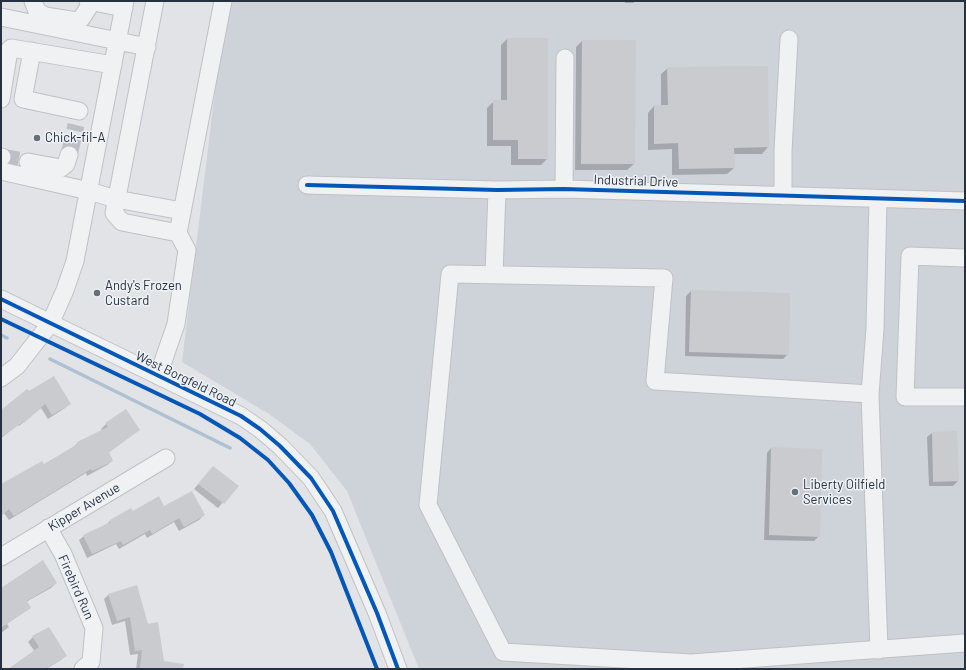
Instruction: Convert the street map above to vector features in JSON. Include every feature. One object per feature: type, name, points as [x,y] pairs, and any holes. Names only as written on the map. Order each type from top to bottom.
[{"type":"street","points":[[156,1],[114,213],[122,222],[178,234]]},
{"type":"street","points":[[158,376],[176,324],[187,250],[178,234],[223,1]]},
{"type":"street","points":[[1,378],[17,366],[50,324],[65,290],[75,261],[125,4],[88,5],[81,19],[77,21],[45,16],[37,12],[34,3]]},
{"type":"street","points":[[1,17],[147,47]]},
{"type":"street","points":[[782,196],[789,39]]},
{"type":"street","points":[[1,98],[9,50],[11,48],[113,65]]},
{"type":"street","points":[[32,51],[23,99],[77,118],[103,115]]},
{"type":"street","points":[[564,189],[565,58]]},
{"type":"street","points":[[28,162],[61,168],[66,164],[69,156]]},
{"type":"street","points":[[1,162],[116,199],[182,211]]},
{"type":"street","name":"Industrial Drive","points":[[307,185],[497,190],[564,189],[965,201]]},
{"type":"street","points":[[494,275],[497,190]]},
{"type":"street","points":[[878,199],[875,329],[870,394],[879,650]]},
{"type":"street","points":[[965,258],[910,256],[905,397],[965,397]]},
{"type":"street","points":[[870,394],[656,381],[664,278],[450,274],[428,505],[503,652],[691,663],[965,643]]},
{"type":"street","name":"West Borgfeld Road","points":[[1,299],[241,416],[260,429],[280,446],[311,478],[333,511],[377,613],[398,669]]},
{"type":"street","name":"Kipper Avenue","points":[[1,557],[166,458]]},
{"type":"street","name":"Firebird Run","points":[[48,528],[63,554],[94,628],[90,662],[83,669]]},
{"type":"shaded area","points":[[226,1],[965,1],[965,669],[419,669],[347,491],[310,444],[269,414],[182,362]]},
{"type":"building","points":[[507,38],[548,38],[548,159],[518,159],[518,140],[493,140],[493,100],[507,100]]},
{"type":"building","points":[[582,40],[636,40],[635,164],[581,164]]},
{"type":"building","points":[[768,66],[769,147],[734,148],[735,168],[679,169],[678,143],[654,144],[654,105],[668,105],[667,67]]},
{"type":"building","points":[[691,290],[790,293],[789,355],[689,352]]},
{"type":"building","points":[[54,376],[71,404],[52,415],[45,404],[24,423],[23,422],[1,437],[1,410],[27,389],[29,391]]},
{"type":"building","points":[[126,409],[140,430],[109,452],[113,461],[92,471],[91,469],[14,516],[9,509],[1,516],[1,484],[42,461],[44,464],[78,444],[77,442],[108,427],[105,423]]},
{"type":"building","points":[[957,431],[959,481],[933,482],[932,432]]},
{"type":"building","name":"Liberty Oilfield Services","points":[[771,447],[822,449],[820,537],[769,535]]},
{"type":"building","points":[[213,466],[239,486],[224,504],[198,484]]},
{"type":"building","points":[[192,491],[205,515],[184,527],[179,518],[152,534],[150,530],[123,545],[121,541],[92,554],[83,535],[111,522],[110,520],[131,508],[133,511],[159,496],[164,506]]},
{"type":"building","points":[[43,560],[57,583],[27,601],[31,608],[1,628],[1,588]]},
{"type":"building","points":[[137,585],[148,624],[158,622],[164,661],[184,664],[183,669],[140,669],[142,650],[135,651],[130,617],[117,621],[108,594]]},
{"type":"building","points":[[49,627],[67,656],[45,669],[8,669],[39,647],[32,636]]},
{"type":"waterway","points":[[1,335],[7,338]]},
{"type":"waterway","points":[[50,359],[230,448]]},
{"type":"tunnel","points":[[69,155],[76,125]]},
{"type":"tunnel","points":[[2,157],[28,162]]},
{"type":"cycle path","points":[[307,185],[497,190],[564,189],[965,201]]},
{"type":"cycle path","points":[[1,299],[241,416],[260,429],[280,446],[311,478],[333,511],[377,613],[398,669]]},
{"type":"cycle path","points":[[1,319],[200,414],[240,438],[268,460],[289,483],[312,515],[331,552],[377,669]]},
{"type":"place","name":"Chick-fil-A","points":[[37,138]]},
{"type":"place","name":"Andy's Frozen Custard","points":[[97,293]]},
{"type":"place","name":"Liberty Oilfield Services","points":[[795,492]]}]
